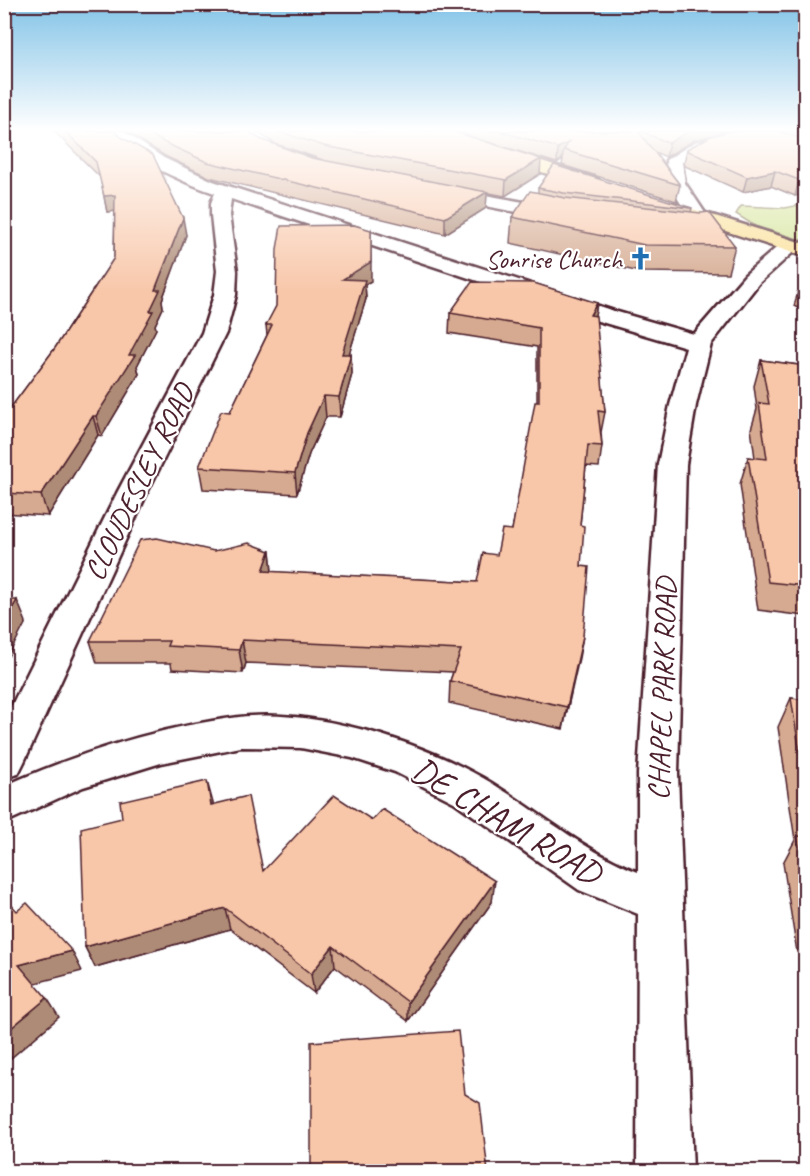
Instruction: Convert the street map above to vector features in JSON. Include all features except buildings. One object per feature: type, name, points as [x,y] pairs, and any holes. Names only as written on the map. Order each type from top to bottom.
[{"type":"highway","points":[[601,186],[608,188]]},
{"type":"highway","points":[[659,204],[798,249]]},
{"type":"street","points":[[210,186],[606,316],[699,343]]},
{"type":"street","points":[[678,186],[698,216]]},
{"type":"street","points":[[429,189],[578,218]]},
{"type":"street","name":"CLOUDESLEY ROAD","points":[[4,762],[132,493],[214,333],[225,295],[227,271],[220,215],[220,203],[225,192]]},
{"type":"street","points":[[684,230],[704,230],[723,224]]},
{"type":"street","name":"CHAPEL PARK ROAD","points":[[665,1172],[658,774],[666,553],[672,464],[683,405],[699,343],[752,279],[798,249]]},
{"type":"street","name":"DE CHAM ROAD","points":[[4,805],[72,774],[161,747],[241,732],[301,733],[352,742],[408,759],[468,790],[595,876],[660,902]]},
{"type":"green space","points":[[805,204],[805,241],[755,226],[736,214],[741,206],[785,208]]},
{"type":"place","name":"Sonrise Church","points":[[640,259]]}]
